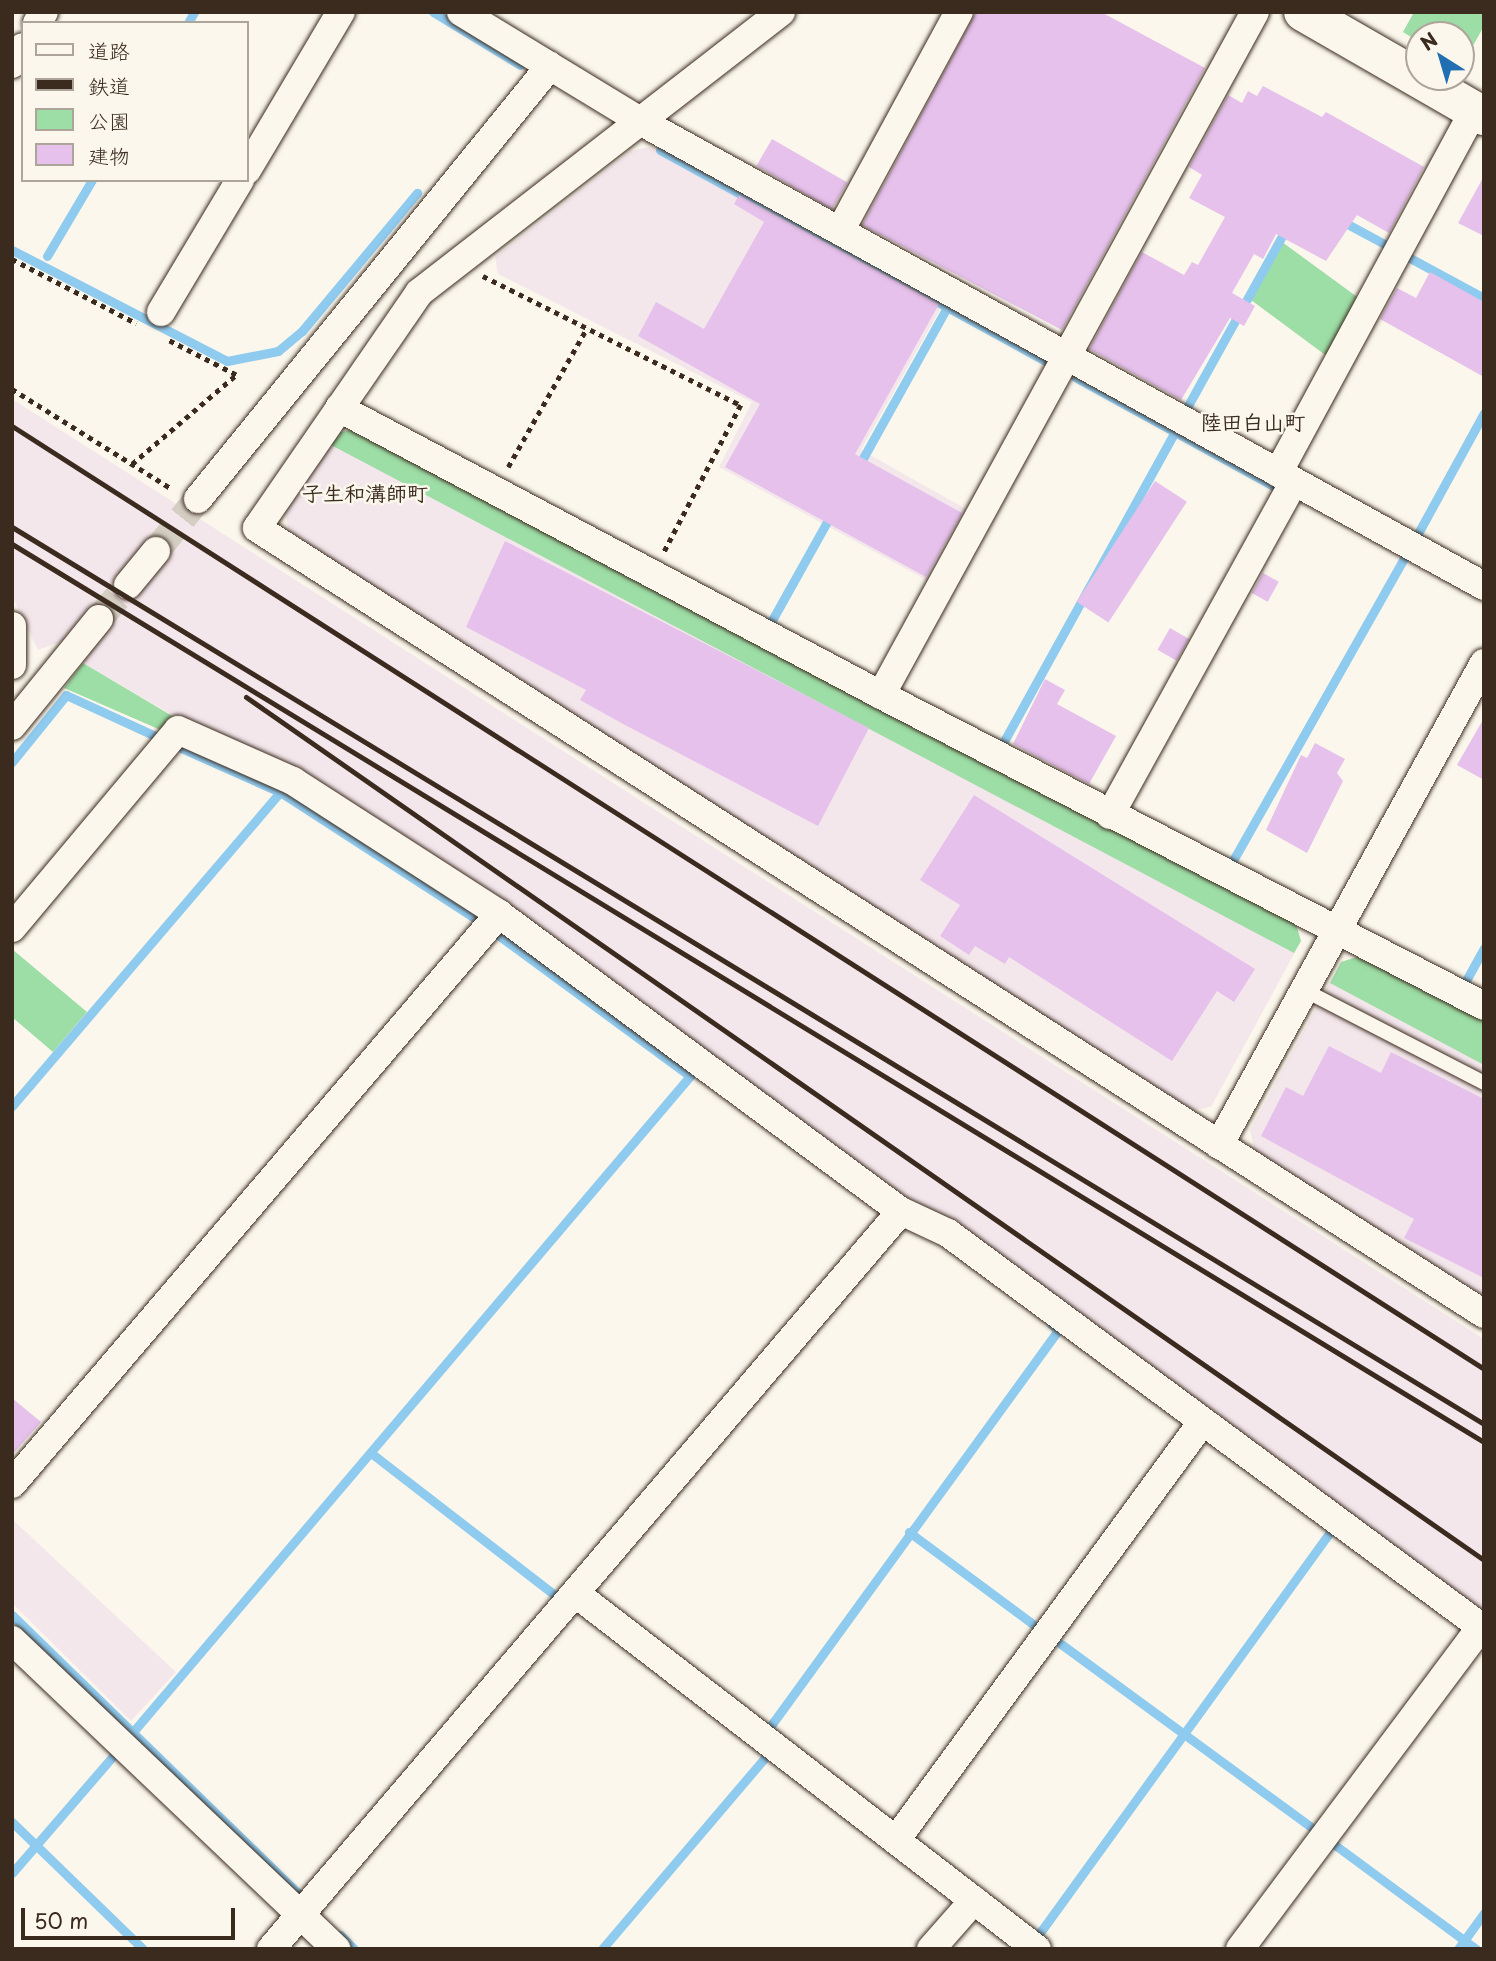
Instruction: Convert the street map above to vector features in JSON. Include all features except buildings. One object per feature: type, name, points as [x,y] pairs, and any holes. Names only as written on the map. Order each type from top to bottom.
[{"type":"main road","points":[[1303,12],[1479,113]]},
{"type":"street","points":[[248,168],[341,12]]},
{"type":"street","points":[[461,12],[640,121],[1484,586]]},
{"type":"street","points":[[781,12],[419,293],[257,528],[1484,1314]]},
{"type":"street","points":[[841,231],[959,12]]},
{"type":"street","points":[[881,695],[1255,12]]},
{"type":"street","points":[[198,499],[550,66]]},
{"type":"street","points":[[1110,815],[1479,113]]},
{"type":"street","points":[[158,327],[239,182]]},
{"type":"street","points":[[340,408],[1335,933],[1484,1006]]},
{"type":"street","points":[[128,585],[156,551]]},
{"type":"street","points":[[12,726],[99,620]]},
{"type":"street","points":[[12,626],[12,665]]},
{"type":"street","points":[[1219,1145],[1484,663]]},
{"type":"street","points":[[12,928],[178,730],[293,781],[499,914],[901,1211],[948,1233],[1482,1628],[1240,1949]]},
{"type":"street","points":[[12,1484],[499,914]]},
{"type":"street","points":[[271,1949],[901,1211]]},
{"type":"street","points":[[896,1840],[1203,1421]]},
{"type":"street","points":[[575,1593],[1037,1949]]},
{"type":"street","points":[[12,1640],[298,1917],[336,1949]]},
{"type":"street","points":[[931,1949],[974,1900]]},
{"type":"lane","points":[[1304,990],[1484,1083]]},
{"type":"path","points":[[12,259],[158,327],[236,375],[132,464],[12,389]]},
{"type":"path","points":[[457,263],[741,405],[653,574]]},
{"type":"path","points":[[495,490],[587,328]]},
{"type":"shaded area","points":[[650,147],[942,306],[861,450],[968,510],[930,582],[719,467],[752,402],[498,274],[495,257],[630,151]]},
{"type":"shaded area","points":[[12,399],[1484,1339],[1484,1619],[504,909],[83,663],[63,641],[38,650],[12,596]]},
{"type":"shaded area","points":[[341,432],[1301,941],[1211,1107],[1193,1110],[289,533],[285,511]]},
{"type":"shaded area","points":[[1341,962],[1484,1016],[1484,1296],[1255,1151],[1250,1130]]},
{"type":"shaded area","points":[[12,1519],[176,1672],[131,1721],[12,1603]]},
{"type":"green space","points":[[1414,12],[1484,12],[1484,26],[1475,42],[1475,21],[1409,21]]},
{"type":"green space","points":[[1282,242],[1360,299],[1328,357],[1251,300]]},
{"type":"green space","points":[[360,428],[1295,921],[1301,941],[1294,953],[331,445],[341,432]]},
{"type":"green space","points":[[83,663],[174,717],[163,731],[64,688]]},
{"type":"green space","points":[[12,949],[87,1012],[53,1052],[12,1017]]},
{"type":"green space","points":[[1363,955],[1484,1016],[1484,1065],[1330,983],[1341,962]]},
{"type":"waterway","points":[[189,21],[194,12]]},
{"type":"waterway","points":[[433,12],[520,65]]},
{"type":"waterway","points":[[660,150],[1045,361]]},
{"type":"waterway","points":[[47,256],[91,182]]},
{"type":"waterway","points":[[12,250],[227,361],[278,351],[302,331],[417,193]]},
{"type":"waterway","points":[[1340,220],[1388,246]]},
{"type":"waterway","points":[[1185,411],[1286,229]]},
{"type":"waterway","points":[[1410,258],[1484,298]]},
{"type":"waterway","points":[[857,469],[947,307]]},
{"type":"waterway","points":[[1075,377],[1273,486]]},
{"type":"waterway","points":[[1416,537],[1484,413]]},
{"type":"waterway","points":[[1003,743],[1175,432]]},
{"type":"waterway","points":[[771,622],[832,513]]},
{"type":"waterway","points":[[1231,864],[1404,558]]},
{"type":"waterway","points":[[12,762],[66,695],[155,736]]},
{"type":"waterway","points":[[181,748],[280,792],[476,919]]},
{"type":"waterway","points":[[12,1106],[280,792]]},
{"type":"waterway","points":[[132,1733],[690,1076],[498,935]]},
{"type":"waterway","points":[[1463,986],[1484,948]]},
{"type":"waterway","points":[[772,1724],[1058,1330],[1051,1324]]},
{"type":"waterway","points":[[371,1453],[555,1595]]},
{"type":"waterway","points":[[1039,1934],[1331,1530]]},
{"type":"waterway","points":[[909,1532],[1033,1624]]},
{"type":"waterway","points":[[12,1615],[298,1893]]},
{"type":"waterway","points":[[1061,1644],[1312,1828]]},
{"type":"waterway","points":[[12,1873],[114,1755]]},
{"type":"waterway","points":[[602,1949],[766,1756]]},
{"type":"waterway","points":[[12,1822],[143,1949]]},
{"type":"waterway","points":[[1335,1845],[1476,1949]]},
{"type":"waterway","points":[[1458,1949],[1484,1913]]},
{"type":"waterway","points":[[340,1935],[354,1949]]},
{"type":"tunnel","points":[[156,551],[198,499]]},
{"type":"tunnel","points":[[99,619],[128,585]]},
{"type":"railway","points":[[12,426],[1484,1369]]},
{"type":"railway","points":[[12,527],[1484,1424]]},
{"type":"railway","points":[[12,544],[1484,1442]]},
{"type":"railway","points":[[246,697],[1484,1560]]},
{"type":"district","name":"陸田白山町","points":[[1253,421]]},
{"type":"district","name":"子生和溝師町","points":[[365,492]]}]
